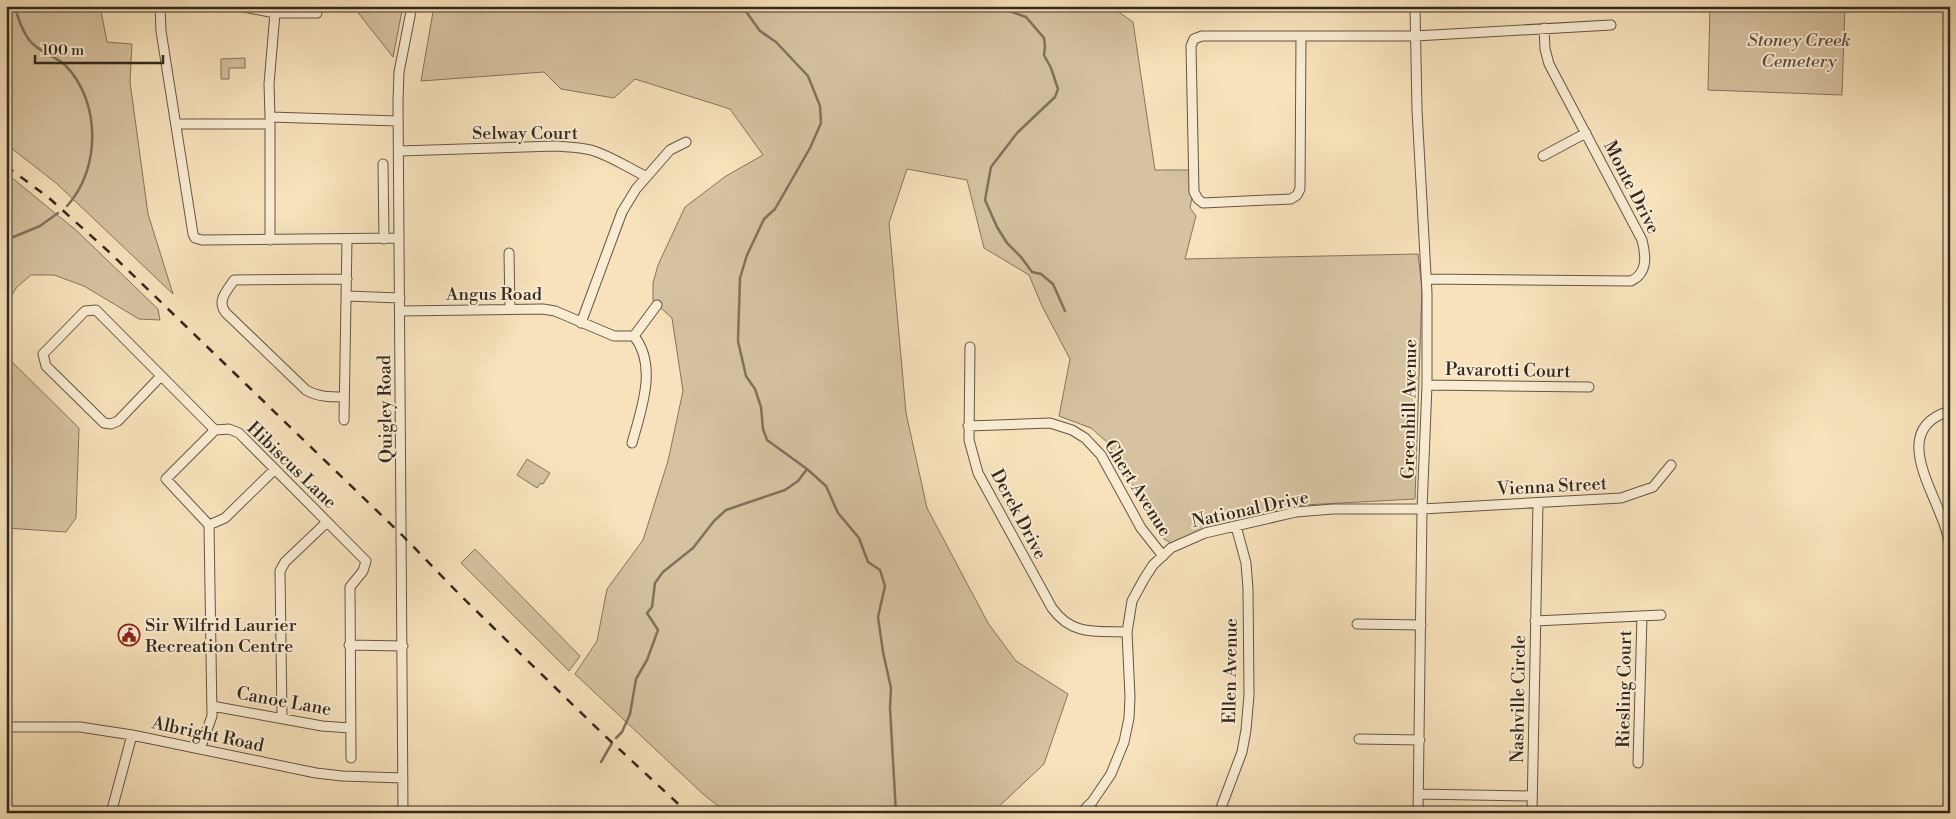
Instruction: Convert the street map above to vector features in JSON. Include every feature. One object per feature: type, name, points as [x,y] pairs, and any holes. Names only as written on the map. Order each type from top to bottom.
[{"type":"street","points":[[160,6],[160,32],[195,238],[202,240],[398,238]]},
{"type":"street","points":[[239,6],[275,13],[317,13]]},
{"type":"street","name":"Quigley Road","points":[[403,813],[398,238],[400,151],[398,121],[399,72],[412,6]]},
{"type":"street","name":"Greenhill Avenue","points":[[1415,6],[1427,279],[1427,385],[1422,509],[1418,813]]},
{"type":"street","points":[[275,13],[269,84],[270,117],[398,121]]},
{"type":"street","points":[[1301,36],[1300,189],[1297,196],[1291,199],[1203,203],[1194,192],[1190,46],[1194,40],[1202,36],[1301,36],[1415,36],[1611,24]]},
{"type":"street","name":"Monte Drive","points":[[1427,279],[1631,281],[1643,272],[1645,262],[1642,240],[1549,64],[1545,49],[1544,28]]},
{"type":"street","points":[[176,124],[270,124],[270,240]]},
{"type":"street","points":[[1544,156],[1586,133]]},
{"type":"street","points":[[581,323],[622,212],[645,176],[670,150],[686,142]]},
{"type":"street","name":"Selway Court","points":[[400,151],[556,146],[590,150],[609,156],[645,176]]},
{"type":"street","points":[[383,164],[384,239]]},
{"type":"street","points":[[344,420],[347,239]]},
{"type":"street","points":[[509,253],[510,308]]},
{"type":"street","points":[[344,397],[322,397],[306,390],[226,313],[221,305],[221,301],[234,280],[347,279]]},
{"type":"street","points":[[347,296],[400,298]]},
{"type":"street","points":[[632,443],[646,387],[643,346],[634,336],[657,305]]},
{"type":"street","name":"Angus Road","points":[[400,311],[543,308],[555,311],[614,336],[634,336]]},
{"type":"street","points":[[161,376],[118,421],[111,424],[104,423],[46,366],[43,354],[85,311],[96,310],[215,430],[166,479],[209,525],[212,716],[200,749]]},
{"type":"street","name":"Derek Drive","points":[[970,347],[968,426],[969,440],[978,473],[1057,616],[1072,628],[1086,632],[1127,632]]},
{"type":"street","name":"Pavarotti Court","points":[[1427,385],[1589,387]]},
{"type":"street","points":[[1950,411],[1931,419],[1922,430],[1918,441],[1920,462],[1941,516],[1950,546]]},
{"type":"street","name":"Chert Avenue","points":[[968,426],[1050,423],[1072,430],[1086,438],[1101,455],[1141,528],[1164,556]]},
{"type":"street","name":"Hibiscus Lane","points":[[215,430],[229,430],[239,433],[366,561],[363,570],[350,587],[351,758]]},
{"type":"street","name":"Vienna Street","points":[[1422,509],[1621,498],[1653,486],[1671,465]]},
{"type":"street","points":[[209,525],[225,518],[275,469]]},
{"type":"street","points":[[1535,621],[1538,503]]},
{"type":"street","name":"National Drive","points":[[1083,810],[1092,802],[1111,774],[1124,742],[1129,718],[1130,697],[1127,632],[1136,593],[1153,565],[1171,548],[1205,533],[1303,511],[1422,509]]},
{"type":"street","points":[[282,718],[280,571],[285,562],[327,522]]},
{"type":"street","name":"Ellen Avenue","points":[[1219,813],[1242,752],[1249,695],[1248,589],[1246,563],[1236,526]]},
{"type":"street","name":"Nashville Circle","points":[[1532,813],[1535,621],[1661,615]]},
{"type":"street","name":"Riesling Court","points":[[1638,763],[1642,616]]},
{"type":"street","points":[[1357,624],[1421,625]]},
{"type":"street","points":[[349,645],[403,646]]},
{"type":"street","name":"Canoe Lane","points":[[212,706],[322,726],[350,728]]},
{"type":"street","name":"Albright Road","points":[[6,727],[80,728],[132,735],[316,773],[342,776],[403,778]]},
{"type":"street","points":[[110,813],[132,735]]},
{"type":"street","points":[[1359,739],[1420,740]]},
{"type":"street","points":[[1419,794],[1532,796]]},
{"type":"street","points":[[1083,810],[1099,813]]},
{"type":"green space","points":[[6,6],[100,6],[107,42],[132,44],[130,82],[148,214],[173,294],[56,183],[6,144]]},
{"type":"green space","points":[[352,6],[403,6],[393,57],[356,10]]},
{"type":"green space","points":[[434,6],[1110,6],[1133,22],[1155,170],[1191,170],[1193,192],[1190,208],[1196,216],[1185,259],[1418,254],[1422,289],[1415,499],[1304,505],[1194,535],[1175,545],[1164,539],[1107,442],[1091,428],[1059,416],[1070,359],[1042,306],[1029,275],[984,248],[967,180],[907,169],[889,223],[906,413],[927,508],[988,623],[1016,661],[1068,694],[1044,764],[992,813],[727,813],[703,794],[575,674],[597,641],[607,589],[643,540],[668,461],[683,391],[672,318],[653,301],[653,283],[658,265],[685,207],[726,176],[763,155],[730,109],[635,79],[614,98],[561,89],[544,72],[421,81]]},
{"type":"green space","name":"Stoney Creek Cemetery","points":[[1710,6],[1845,6],[1842,95],[1708,90]]},
{"type":"green space","points":[[245,58],[245,68],[229,68],[229,79],[221,79],[221,59]]},
{"type":"green space","points":[[6,173],[77,231],[158,309],[160,320],[139,319],[84,286],[54,275],[31,275],[17,287],[6,304]]},
{"type":"green space","points":[[6,356],[79,428],[76,518],[66,532],[6,528]]},
{"type":"green space","points":[[527,459],[550,473],[543,484],[541,483],[537,488],[517,475]]},
{"type":"green space","points":[[475,549],[580,656],[569,671],[461,563]]},
{"type":"waterway","points":[[15,6],[17,15],[30,41],[65,65],[77,80],[85,97],[90,116],[92,135],[91,155],[78,191],[67,206]]},
{"type":"waterway","points":[[742,6],[760,31],[776,42],[808,76],[820,106],[821,123],[810,148],[775,209],[764,219],[747,255],[740,278],[738,341],[746,376],[755,389],[761,407],[763,429],[767,440],[807,469],[826,486],[838,513],[859,538],[868,562],[880,570],[885,586],[878,617],[891,688],[890,708],[896,813]]},
{"type":"waterway","points":[[995,6],[1026,17],[1044,38],[1044,55],[1051,68],[1058,89],[1055,97],[1017,133],[991,167],[985,200],[997,227],[1007,243],[1032,272],[1041,274],[1053,284],[1065,311]]},
{"type":"waterway","points":[[6,240],[40,226],[58,213]]},
{"type":"waterway","points":[[616,738],[622,732],[630,714],[636,679],[647,660],[658,630],[647,613],[652,607],[655,583],[663,572],[693,548],[714,521],[726,510],[785,490],[798,481],[807,469]]},
{"type":"waterway","points":[[601,762],[612,743]]},
{"type":"railway","points":[[6,166],[49,198],[108,251],[402,535],[462,597],[604,735],[688,813]]},
{"type":"place","name":"Sir Wilfrid Laurier Recreation Centre","points":[[129,635]]}]
